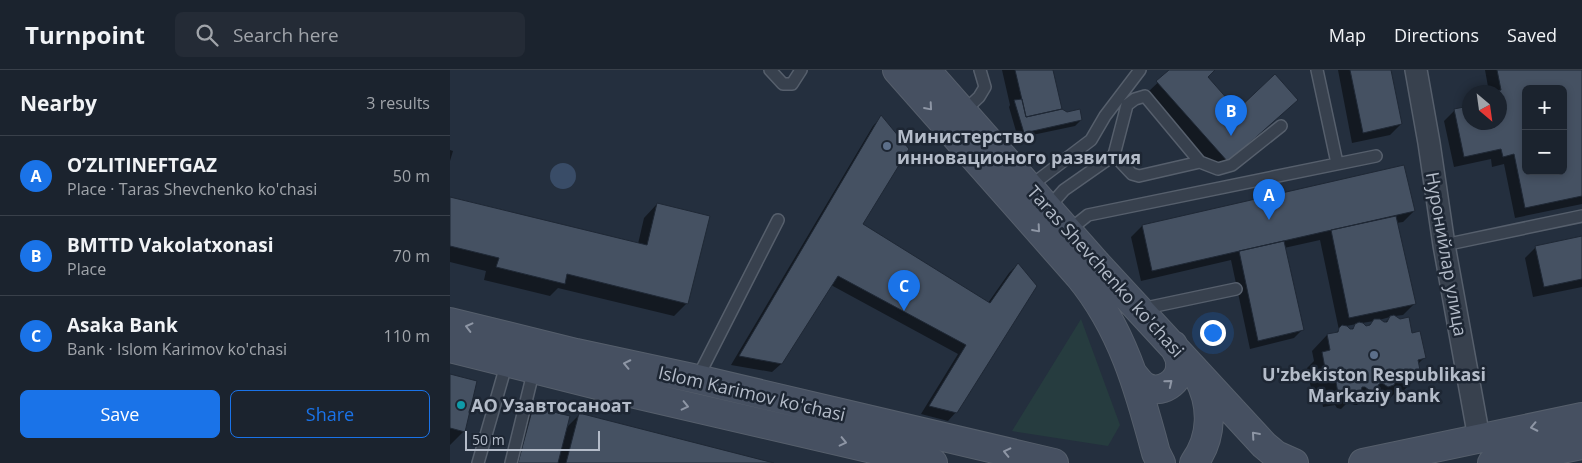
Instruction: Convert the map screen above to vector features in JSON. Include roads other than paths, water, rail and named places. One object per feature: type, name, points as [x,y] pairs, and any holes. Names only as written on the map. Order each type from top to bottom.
[{"type":"main road","name":"Taras Shevchenko ko'chasi","points":[[897,70],[1090,290],[1101,306],[1119,338],[1133,374],[1153,455]]},
{"type":"main road","name":"Taras Shevchenko ko'chasi","points":[[926,70],[1068,231],[1264,445],[1276,455],[1294,463]]},
{"type":"main road","name":"Islom Karimov ko'chasi","points":[[450,322],[576,354],[697,379],[1054,463]]},
{"type":"main road","points":[[1133,374],[1144,386],[1151,388],[1160,389],[1171,384],[1180,368],[1180,359],[1173,345]]},
{"type":"main road","name":"Islom Karimov ko'chasi","points":[[450,348],[628,393],[933,463]]},
{"type":"main road","points":[[1192,366],[1201,383],[1209,418],[1209,432],[1205,444],[1194,463]]},
{"type":"main road","points":[[1363,463],[1582,417]]},
{"type":"main road","points":[[1492,463],[1582,444]]},
{"type":"street","name":"Нуронийлар улица","points":[[1416,70],[1444,245],[1479,438]]},
{"type":"lane","points":[[770,70],[783,84],[792,84],[801,70]]},
{"type":"lane","points":[[963,112],[979,97],[985,87],[980,70]]},
{"type":"lane","points":[[1030,187],[1091,140],[1105,116],[1140,70]]},
{"type":"lane","points":[[1317,70],[1337,163]]},
{"type":"lane","points":[[1048,208],[1064,190],[1114,155],[1127,105],[1135,99],[1145,96],[1200,162],[1218,169],[1232,165],[1281,126]]},
{"type":"lane","points":[[1114,155],[1132,174],[1140,176],[1200,162]]},
{"type":"lane","points":[[1068,231],[1088,215],[1376,156]]},
{"type":"lane","points":[[1444,245],[1582,216]]},
{"type":"lane","points":[[697,379],[778,220]]},
{"type":"lane","points":[[1140,310],[1236,290]]},
{"type":"lane","points":[[478,463],[507,362]]},
{"type":"lane","points":[[511,463],[534,369]]},
{"type":"water","points":[[563,163],[572,167],[576,176],[572,185],[563,189],[554,185],[550,176],[554,167]]},
{"type":"place","name":"BMTTD Vakolatxonasi","points":[[1231,136]]},
{"type":"place","name":"Министерство инновационого развития","points":[[887,146]]},
{"type":"place","name":"O’ZLITINEFTGAZ","points":[[1269,220]]},
{"type":"place","name":"Asaka Bank","points":[[904,311]]},
{"type":"place","name":"U'zbekiston Respublikasi Markaziy bank","points":[[1374,355]]},
{"type":"place","name":"АО Узавтосаноат","points":[[461,405]]}]
